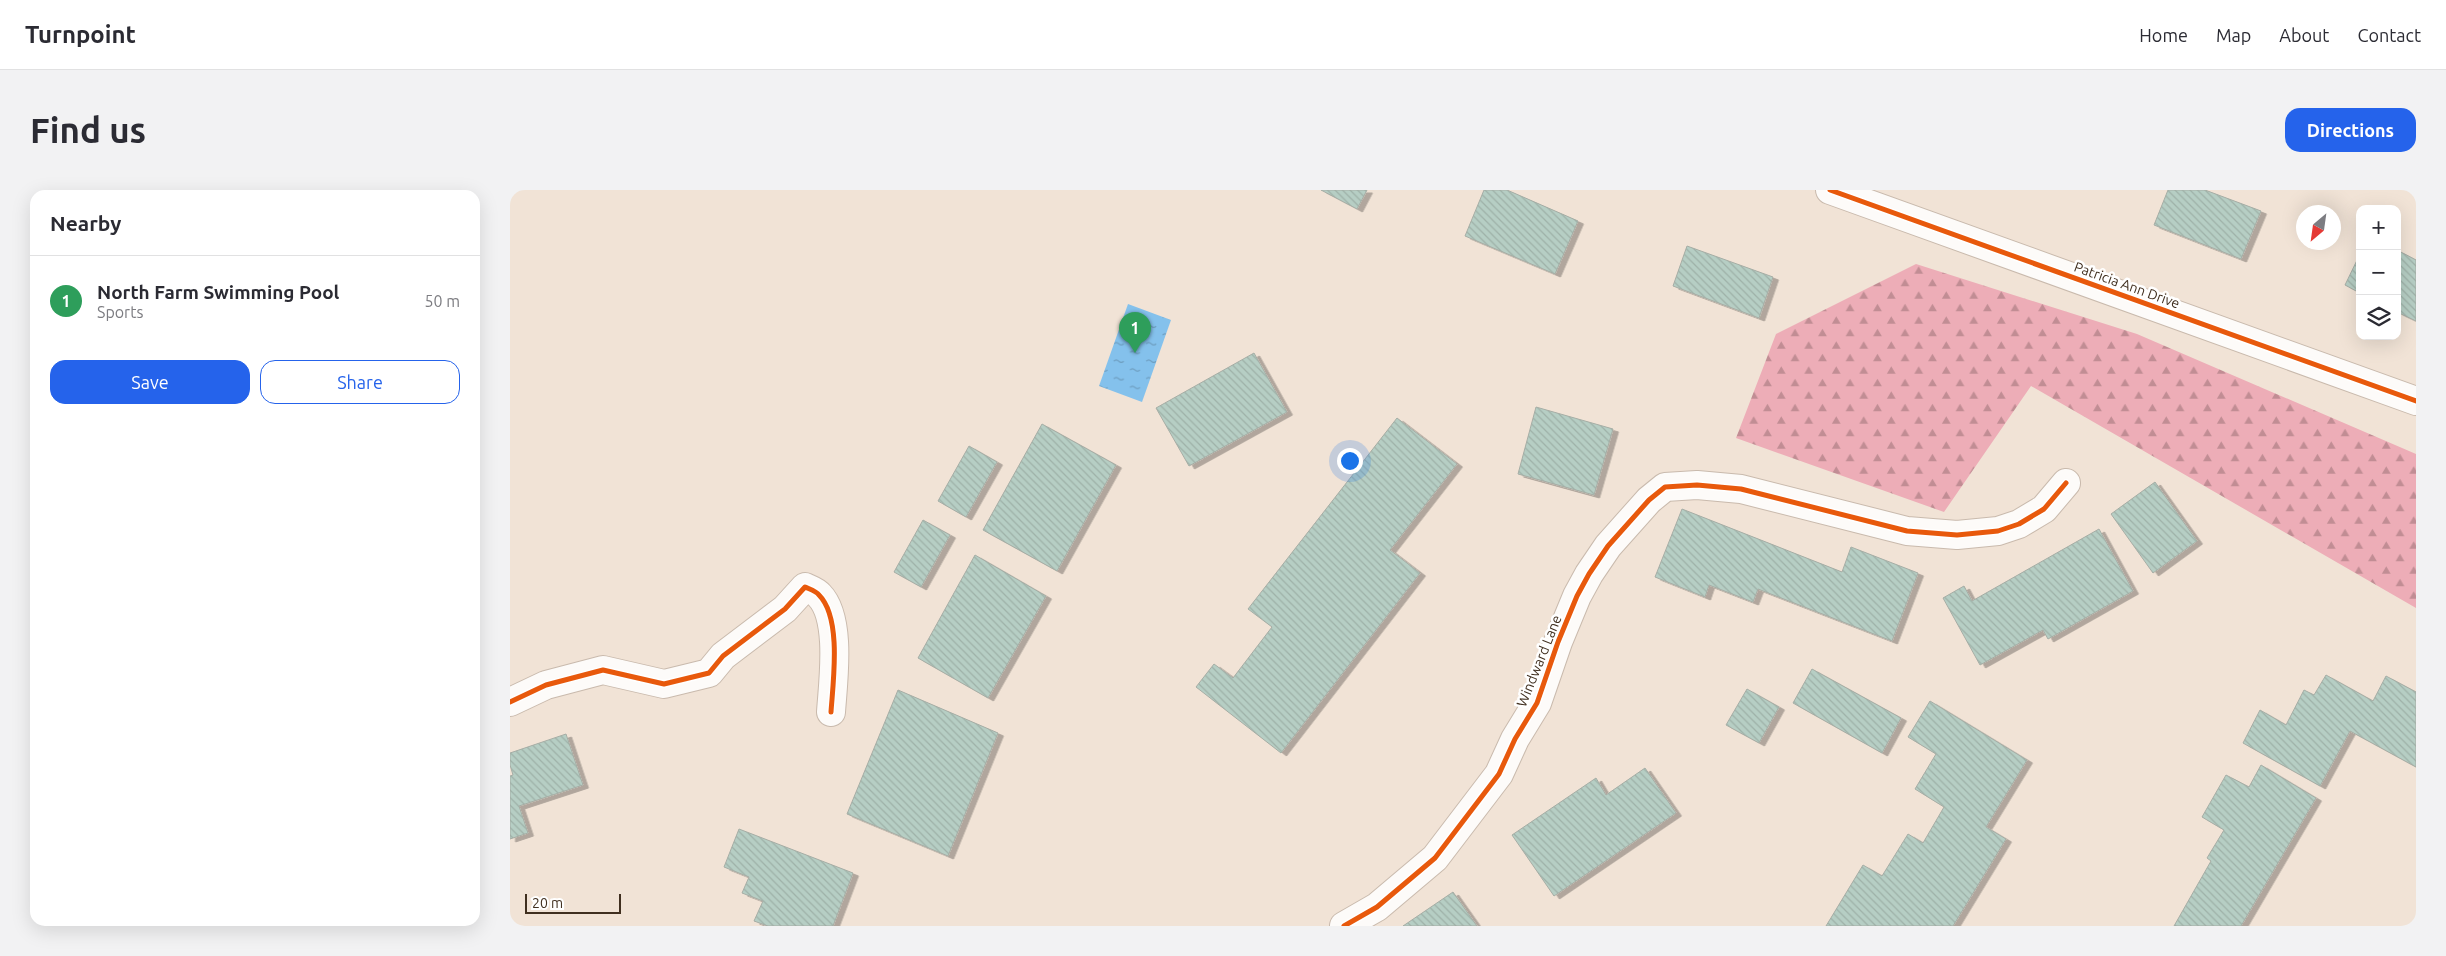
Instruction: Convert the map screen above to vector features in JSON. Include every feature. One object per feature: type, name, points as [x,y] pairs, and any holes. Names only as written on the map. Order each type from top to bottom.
[{"type":"street","name":"Patricia Ann Drive","points":[[1832,190],[2416,401]]},
{"type":"street","name":"Windward Lane","points":[[1344,926],[1377,907],[1435,858],[1499,774],[1515,739],[1537,703],[1558,642],[1577,596],[1589,574],[1614,540],[1649,500],[1665,487],[1697,485],[1741,489],[1907,531],[1957,534],[1998,531],[2019,524],[2044,510],[2066,483]]},
{"type":"street","points":[[510,702],[546,685],[603,670],[664,684],[709,673],[723,656],[785,609],[805,587],[819,594],[831,617],[834,654],[830,712]]},
{"type":"green space","points":[[1916,264],[2137,334],[2416,454],[2416,608],[2031,386],[1944,512],[1736,438],[1776,334]]},
{"type":"water","points":[[1128,304],[1171,320],[1142,402],[1099,386]]},
{"type":"building","points":[[1321,190],[1367,190],[1357,209]]},
{"type":"building","points":[[1484,190],[1507,190],[1578,221],[1555,274],[1465,236]]},
{"type":"building","points":[[2168,190],[2205,190],[2261,211],[2241,259],[2154,225]]},
{"type":"building","points":[[1687,246],[1773,277],[1759,318],[1673,286]]},
{"type":"building","points":[[2401,252],[2416,260],[2416,321],[2401,314]]},
{"type":"building","points":[[2356,262],[2356,291],[2345,285]]},
{"type":"building","points":[[1254,353],[1287,412],[1189,466],[1156,408]]},
{"type":"building","points":[[1536,407],[1613,429],[1594,495],[1518,474]]},
{"type":"building","points":[[1397,418],[1457,464],[1390,550],[1420,573],[1281,753],[1196,687],[1214,664],[1233,678],[1272,627],[1248,609]]},
{"type":"building","points":[[1042,424],[1116,465],[1057,571],[983,530]]},
{"type":"building","points":[[969,446],[997,462],[966,517],[938,501]]},
{"type":"building","points":[[2155,482],[2197,541],[2153,573],[2111,514]]},
{"type":"building","points":[[1682,509],[1842,572],[1851,547],[1918,573],[1892,641],[1758,589],[1753,602],[1709,585],[1705,597],[1655,577]]},
{"type":"building","points":[[923,520],[950,535],[921,587],[894,572]]},
{"type":"building","points":[[2099,529],[2133,591],[2048,639],[2043,630],[1980,665],[1943,598],[1964,586],[1972,601]]},
{"type":"building","points":[[975,555],[1046,596],[988,698],[918,658]]},
{"type":"building","points":[[1812,669],[1901,718],[1882,753],[1793,703]]},
{"type":"building","points":[[2326,675],[2373,701],[2386,676],[2416,692],[2416,767],[2350,731],[2320,786],[2243,743],[2260,710],[2286,725],[2304,690],[2314,695]]},
{"type":"building","points":[[1747,689],[1779,707],[1759,743],[1726,725]]},
{"type":"building","points":[[898,690],[998,733],[948,856],[847,814]]},
{"type":"building","points":[[1930,701],[2027,760],[1986,827],[2006,839],[1953,926],[1826,926],[1863,865],[1882,876],[1908,834],[1923,843],[1944,807],[1915,789],[1936,754],[1908,737]]},
{"type":"building","points":[[566,734],[583,785],[519,806],[528,833],[510,839],[510,776],[513,775],[510,765],[510,753]]},
{"type":"building","points":[[2261,765],[2316,798],[2241,926],[2174,926],[2211,861],[2207,858],[2224,830],[2202,817],[2226,775],[2249,787]]},
{"type":"building","points":[[1645,768],[1676,813],[1554,896],[1512,835],[1596,778],[1606,795]]},
{"type":"building","points":[[739,829],[853,873],[833,926],[768,926],[754,921],[763,901],[742,893],[749,877],[724,867]]},
{"type":"building","points":[[1453,892],[1477,926],[1403,926]]},
{"type":"cycle path","points":[[1830,190],[2416,401]]},
{"type":"cycle path","points":[[1344,926],[1377,907],[1435,858],[1499,774],[1515,739],[1537,703],[1558,642],[1577,596],[1589,574],[1608,546],[1649,500],[1665,487],[1697,485],[1741,489],[1907,531],[1957,535],[1998,531],[2019,524],[2044,509],[2066,483]]},
{"type":"cycle path","points":[[510,702],[546,685],[603,670],[664,684],[709,673],[723,656],[785,609],[805,587],[819,595],[826,605],[831,619],[834,651],[831,712]]},
{"type":"place","name":"North Farm Swimming Pool","points":[[1135,353]]}]
